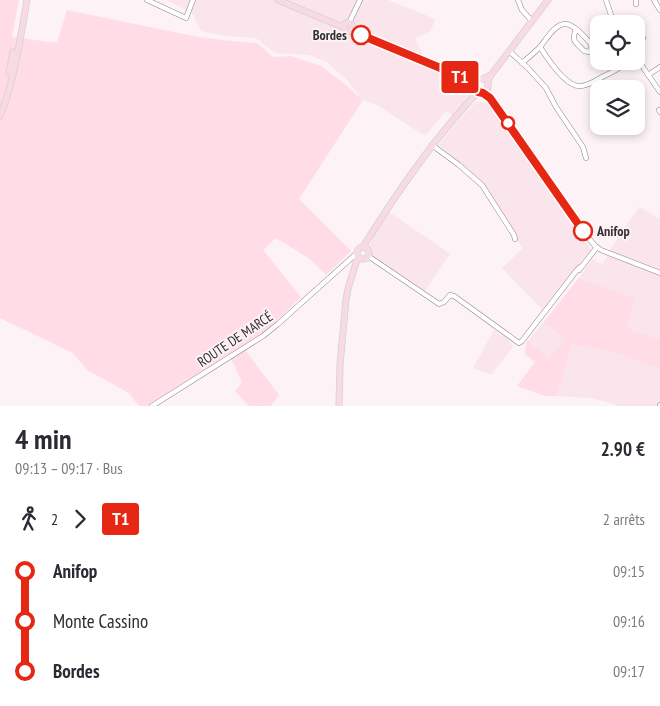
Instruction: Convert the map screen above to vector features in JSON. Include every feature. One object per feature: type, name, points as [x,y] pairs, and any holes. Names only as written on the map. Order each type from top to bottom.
[{"type":"main road","points":[[0,106],[8,78],[23,0]]},
{"type":"main road","points":[[0,116],[16,63],[27,0]]},
{"type":"main road","points":[[278,0],[338,25],[349,27],[357,33],[482,86]]},
{"type":"main road","points":[[339,406],[340,365],[346,299],[353,272],[372,234],[432,145],[482,86],[548,0]]},
{"type":"street","points":[[147,0],[186,18],[193,0]]},
{"type":"street","points":[[349,27],[360,0]]},
{"type":"street","points":[[518,0],[522,10],[532,21]]},
{"type":"street","points":[[606,0],[611,15]]},
{"type":"street","points":[[654,0],[660,10]]},
{"type":"street","points":[[522,63],[540,47],[552,32],[562,25],[568,24],[576,29],[591,44],[589,52],[584,51],[574,40],[576,29]]},
{"type":"street","points":[[540,47],[558,72],[571,84],[578,86],[588,85],[615,70]]},
{"type":"street","points":[[509,51],[546,88],[556,107],[583,147],[586,158]]},
{"type":"street","points":[[648,75],[660,67]]},
{"type":"street","points":[[645,70],[660,92]]},
{"type":"street","points":[[482,86],[596,247],[660,273]]},
{"type":"street","points":[[432,145],[459,165],[482,186],[515,239]]},
{"type":"street","points":[[450,295],[454,296],[520,345],[596,247]]},
{"type":"street","points":[[363,254],[439,304],[444,302],[450,295],[451,288]]},
{"type":"street","name":"ROUTE DE MARCÉ","points":[[152,406],[262,336],[278,324],[347,261],[363,254]]},
{"type":"street","points":[[347,261],[352,265],[353,272]]},
{"type":"shaded area","points":[[0,0],[19,0],[12,37],[57,43],[67,10],[193,36],[257,43],[273,57],[291,56],[321,66],[363,100],[299,199],[351,251],[326,275],[310,259],[276,238],[263,250],[301,297],[267,330],[243,347],[279,395],[271,406],[249,406],[235,391],[242,382],[229,354],[149,406],[139,406],[129,393],[87,370],[73,353],[0,318]]},
{"type":"shaded area","points":[[166,0],[388,0],[435,19],[431,31],[415,39],[424,57],[465,74],[469,96],[453,116],[446,111],[426,135],[422,134],[377,105],[363,100],[347,80],[327,62],[309,55],[275,53],[256,38],[225,36],[201,31],[192,13]]},
{"type":"shaded area","points":[[476,102],[488,103],[591,249],[542,309],[502,268],[523,248],[513,230],[480,179],[439,145]]},
{"type":"shaded area","points":[[639,207],[660,219],[660,339],[631,330],[627,324],[634,298],[579,278],[592,259],[603,264]]},
{"type":"shaded area","points":[[389,212],[450,254],[424,292],[370,254],[374,232]]},
{"type":"shaded area","points":[[579,278],[635,298],[627,324],[631,330],[660,339],[660,369],[616,353],[572,344],[557,396],[545,396],[517,386],[535,362],[525,354],[528,341],[549,358],[565,339],[543,323]]},
{"type":"shaded area","points":[[543,323],[565,339],[549,358],[528,341]]},
{"type":"shaded area","points":[[494,330],[508,339],[513,347],[491,375],[473,368]]},
{"type":"shaded area","points":[[572,344],[616,353],[660,369],[660,401],[657,406],[617,406],[590,398],[557,396]]},
{"type":"bus line","name":"T1","points":[[361,35],[462,77],[475,86],[478,92],[490,98],[583,231]]},
{"type":"place","name":"Bordes","points":[[361,35]]},
{"type":"place","name":"Anifop","points":[[583,231]]}]
